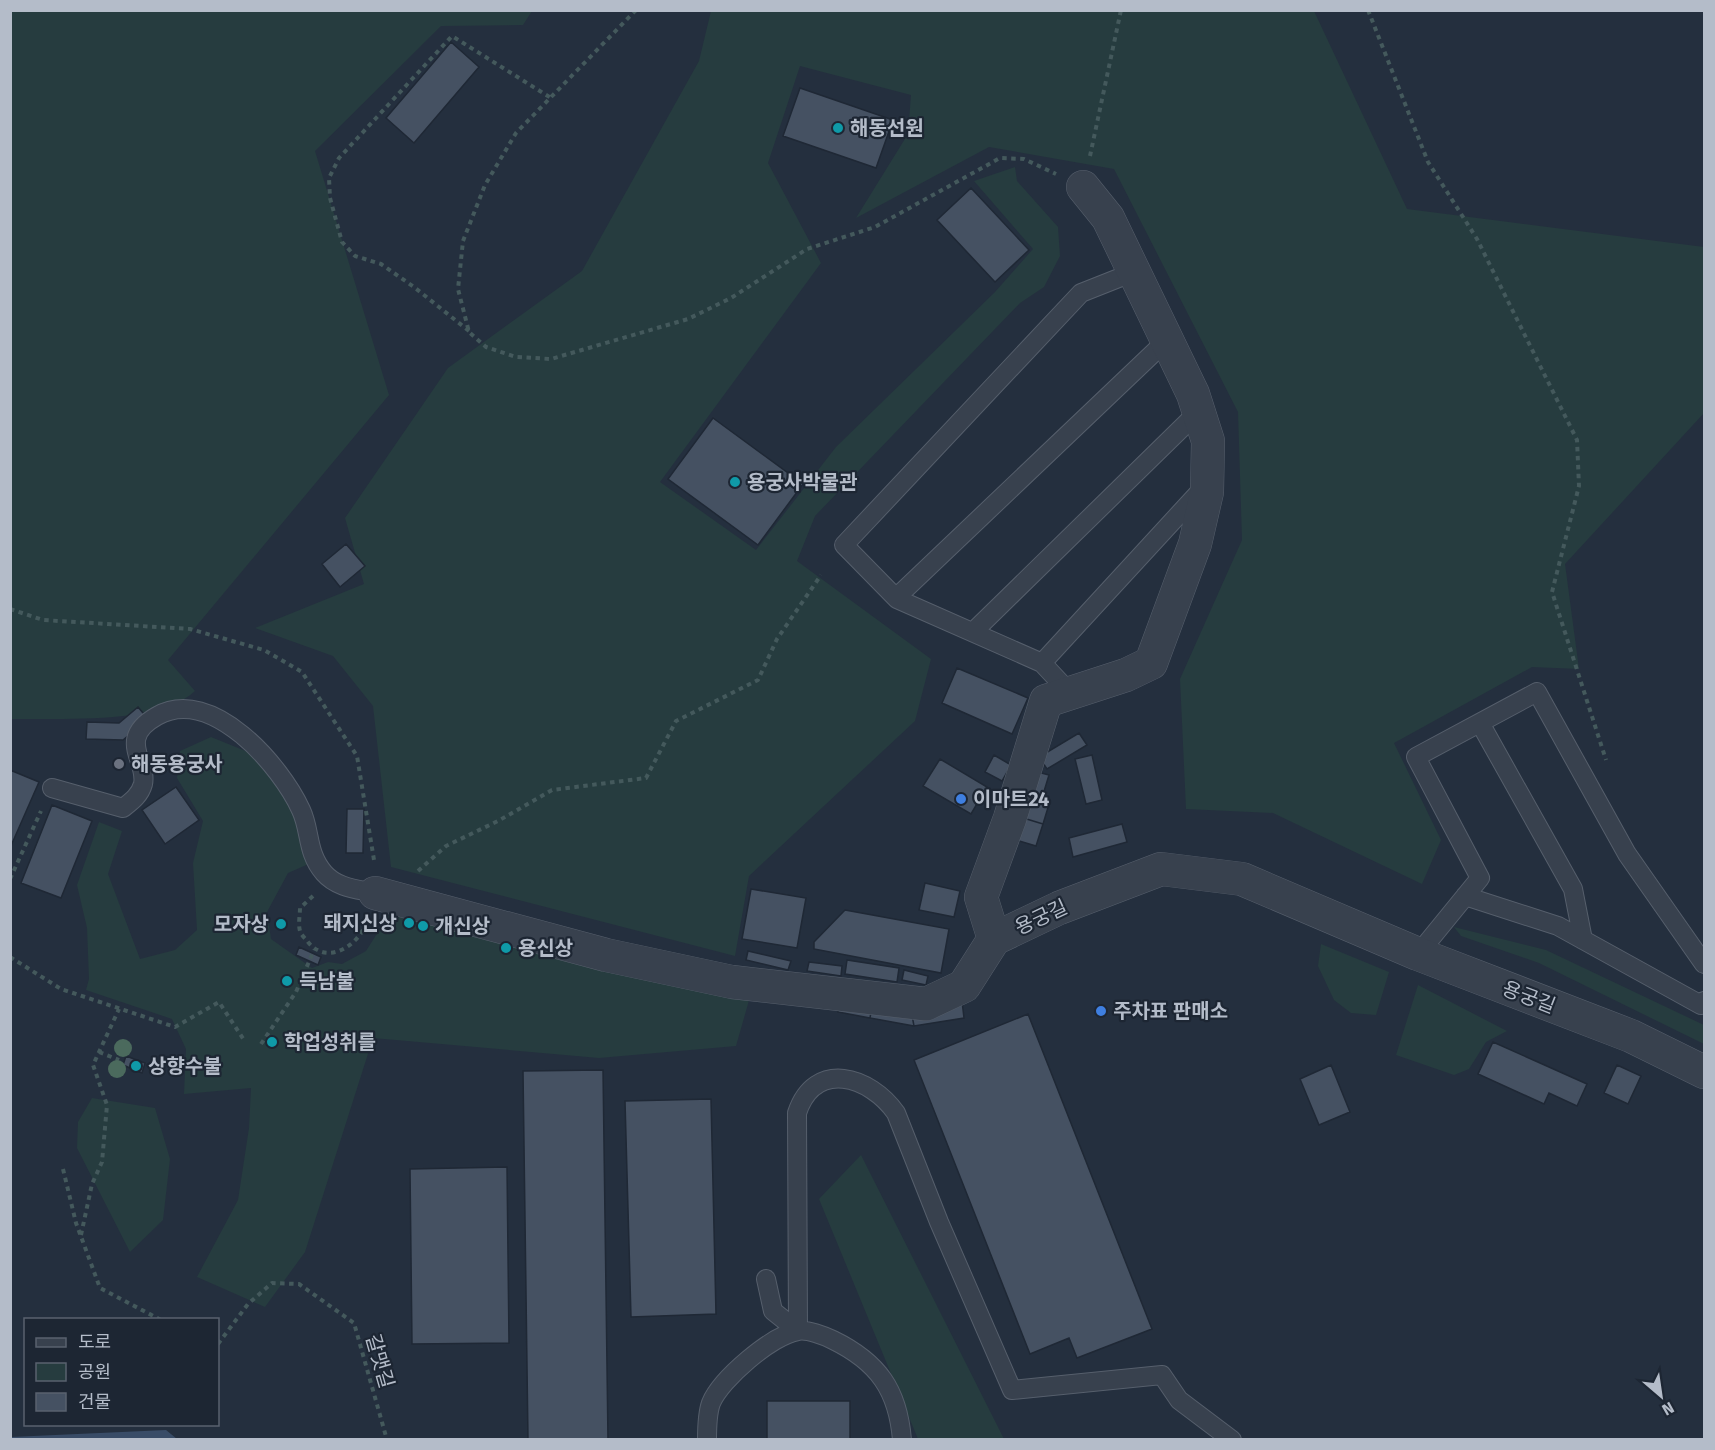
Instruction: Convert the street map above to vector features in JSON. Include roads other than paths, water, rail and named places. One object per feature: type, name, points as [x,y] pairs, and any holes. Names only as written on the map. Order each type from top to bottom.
[{"type":"street","points":[[994,939],[981,897],[1010,819],[1046,701],[1151,663],[1195,544],[1207,484],[1208,441],[1199,411],[1108,218],[1083,187]]},
{"type":"street","name":"용궁길","points":[[375,893],[606,955],[732,981],[926,1004],[964,986],[994,939],[1059,908],[1161,869],[1242,879],[1418,954],[1631,1036],[1704,1072]]},
{"type":"lane","points":[[1070,693],[1042,663],[897,599],[844,545],[1082,293],[1134,272]]},
{"type":"lane","points":[[900,594],[1167,340]]},
{"type":"lane","points":[[973,632],[1199,411]]},
{"type":"lane","points":[[1042,663],[1207,484]]},
{"type":"lane","points":[[1418,954],[1480,878],[1416,757],[1537,692],[1627,854],[1704,964]]},
{"type":"lane","points":[[52,788],[123,808],[138,796],[144,782],[135,750],[139,731],[158,716],[181,710],[206,713],[231,726],[264,754],[302,811],[306,838],[316,862],[325,875],[341,886],[375,893]]},
{"type":"lane","points":[[1480,723],[1573,889],[1583,940]]},
{"type":"lane","points":[[1465,896],[1558,926],[1701,1005],[1704,1001]]},
{"type":"lane","points":[[798,1330],[797,1113],[803,1096],[812,1087],[831,1078],[851,1080],[886,1098],[896,1113],[939,1222],[1012,1390],[1162,1376],[1179,1400],[1232,1440]]},
{"type":"lane","points":[[766,1279],[773,1311],[798,1330],[826,1337],[850,1348],[878,1371],[891,1390],[898,1410],[902,1440]]},
{"type":"lane","points":[[706,1440],[711,1404],[719,1389],[739,1367],[764,1347],[798,1330]]},
{"type":"water","points":[[166,1430],[177,1439],[11,1439],[11,1437]]},
{"type":"place","name":"해동선원","points":[[838,128]]},
{"type":"place","name":"용궁사박물관","points":[[735,482]]},
{"type":"place","name":"해동용궁사","points":[[119,764]]},
{"type":"place","name":"이마트24","points":[[961,799]]},
{"type":"place","name":"돼지신상","points":[[409,923]]},
{"type":"place","name":"모자상","points":[[281,924]]},
{"type":"place","name":"개신상","points":[[423,926]]},
{"type":"place","name":"용신상","points":[[506,948]]},
{"type":"place","name":"득남불","points":[[287,981]]},
{"type":"place","name":"주차표 판매소","points":[[1101,1011]]},
{"type":"place","name":"학업성취를","points":[[272,1042]]},
{"type":"place","name":"상향수불","points":[[136,1066]]}]
